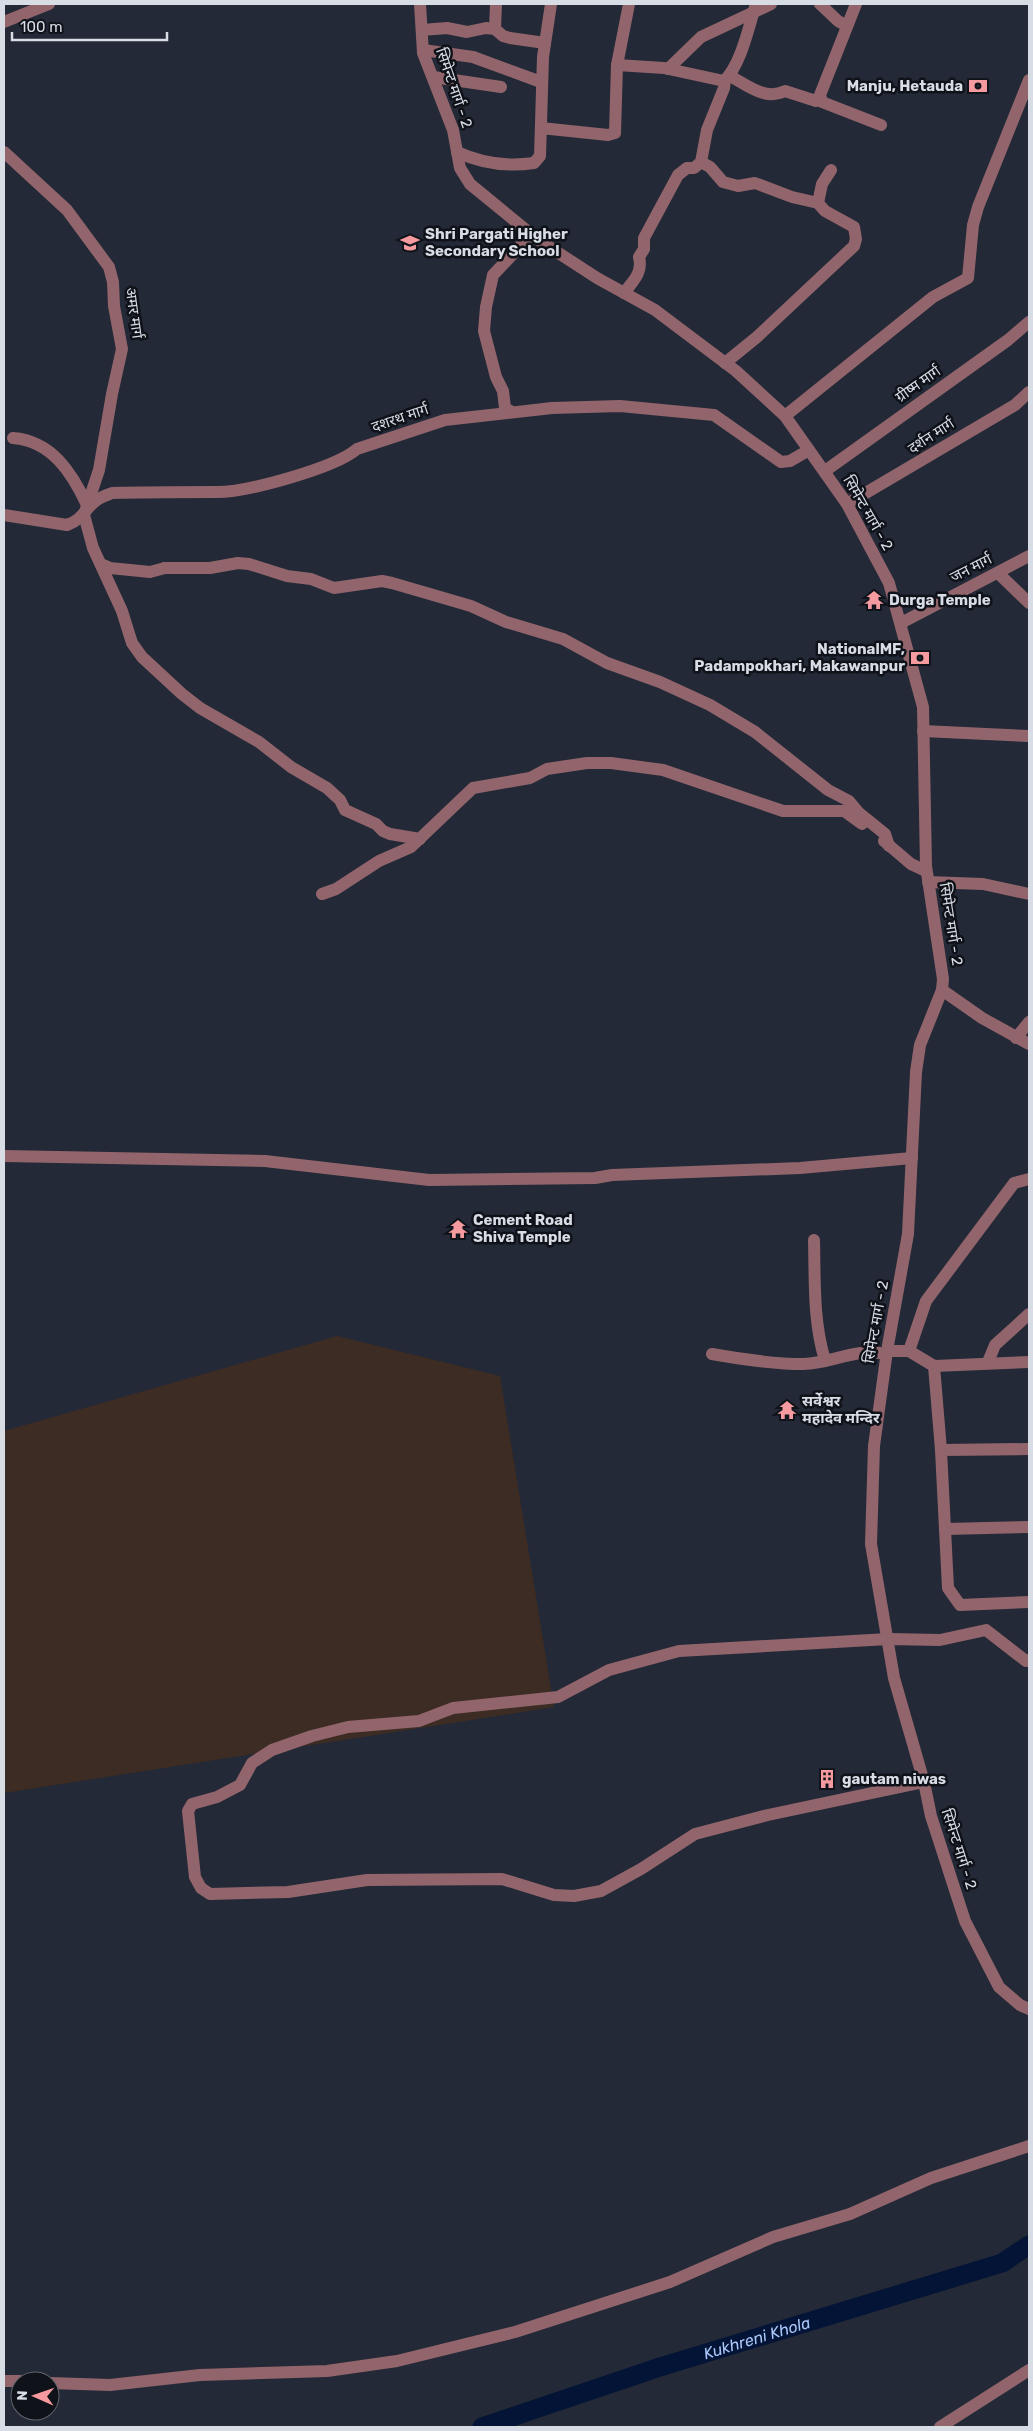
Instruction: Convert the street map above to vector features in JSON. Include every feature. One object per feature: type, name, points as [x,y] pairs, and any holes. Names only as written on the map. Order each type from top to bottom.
[{"type":"street","points":[[4,22],[48,4]]},
{"type":"street","name":"सिमेन्ट मार्ग - 2","points":[[420,4],[423,50],[453,130],[460,168],[470,184],[531,234],[624,293],[655,310],[725,363],[785,416],[847,504],[889,583],[923,707],[923,818],[927,876],[942,990],[920,1045],[916,1072],[908,1234],[887,1353],[874,1446],[871,1544],[894,1678],[924,1782],[930,1816],[965,1921],[999,1987],[1020,2005],[1029,2009]]},
{"type":"street","points":[[495,29],[496,4]]},
{"type":"street","points":[[457,152],[477,161],[514,166],[534,163],[540,156],[541,82],[551,4]]},
{"type":"street","points":[[541,128],[608,135],[614,132],[617,65],[629,4]]},
{"type":"street","points":[[668,69],[701,37],[754,9],[772,4]]},
{"type":"street","points":[[820,4],[838,21],[847,26]]},
{"type":"street","points":[[617,65],[668,69],[727,78],[766,95],[779,94],[785,91],[816,101],[820,96],[856,4]]},
{"type":"street","points":[[624,293],[639,273],[641,266],[638,257],[644,249],[644,238],[678,175],[687,168],[694,168],[701,162],[707,130],[727,78],[745,41],[754,9]]},
{"type":"street","points":[[422,30],[447,28],[467,32],[486,28],[495,29],[503,36],[545,43]]},
{"type":"street","points":[[423,50],[473,57],[541,82]]},
{"type":"street","points":[[433,77],[501,87]]},
{"type":"street","points":[[785,416],[933,297],[968,278],[973,226],[978,207],[1029,80]]},
{"type":"street","points":[[820,96],[822,102],[881,125]]},
{"type":"street","name":"अमर मार्ग","points":[[4,152],[67,210],[109,267],[113,282],[114,306],[122,349],[99,470],[86,510]]},
{"type":"street","points":[[701,162],[710,167],[723,182],[738,186],[755,183],[792,197],[818,202],[824,211],[854,227],[856,239],[854,246],[757,337],[725,363]]},
{"type":"street","points":[[818,202],[822,184],[831,170]]},
{"type":"street","points":[[510,411],[505,408],[503,391],[496,377],[484,332],[486,307],[493,275],[531,234]]},
{"type":"street","name":"ग्रीष्म मार्ग","points":[[825,471],[1008,340],[1029,322]]},
{"type":"street","name":"दर्शन मार्ग","points":[[847,504],[1015,405],[1029,392]]},
{"type":"street","name":"दशरथ मार्ग","points":[[4,515],[67,525],[76,522],[96,500],[112,493],[230,491],[302,474],[347,458],[357,449],[445,420],[510,411],[620,406],[714,415],[781,462],[790,461],[810,450]]},
{"type":"street","points":[[13,438],[23,439],[54,453],[79,488],[86,510],[93,548],[102,564],[132,643],[142,657],[170,684],[200,708],[234,726],[259,742],[291,767],[327,788],[340,800],[345,810],[376,824],[383,831],[390,834],[420,839]]},
{"type":"street","name":"जन मार्ग","points":[[901,623],[1029,556]]},
{"type":"street","points":[[102,564],[110,568],[150,572],[165,568],[210,568],[238,563],[256,565],[287,576],[311,579],[334,588],[382,581],[470,606],[506,622],[563,639],[607,663],[660,682],[725,713],[770,743],[828,790],[849,801],[859,813],[885,834],[889,846]]},
{"type":"street","points":[[998,573],[1029,603]]},
{"type":"street","points":[[923,730],[1029,736]]},
{"type":"street","points":[[322,894],[336,889],[379,861],[411,847],[473,788],[530,778],[547,769],[587,763],[663,770],[784,811],[844,811],[927,876],[983,884],[1029,894]]},
{"type":"street","points":[[942,990],[982,1018],[1029,1044]]},
{"type":"street","points":[[1016,1038],[1029,1022]]},
{"type":"street","points":[[4,1156],[265,1161],[429,1180],[595,1178],[612,1175],[800,1168],[912,1158]]},
{"type":"street","points":[[909,1351],[926,1301],[1014,1183],[1029,1179]]},
{"type":"street","points":[[814,1240],[819,1342],[826,1360]]},
{"type":"street","points":[[988,1362],[995,1345],[1029,1314]]},
{"type":"street","points":[[712,1354],[804,1364],[868,1351],[887,1353],[909,1351],[934,1366],[988,1362],[1029,1362]]},
{"type":"street","points":[[934,1366],[941,1450],[948,1588],[960,1605],[1029,1602]]},
{"type":"street","points":[[941,1450],[1029,1449]]},
{"type":"street","points":[[945,1529],[1029,1527]]},
{"type":"street","points":[[924,1782],[768,1815],[696,1834],[641,1869],[601,1891],[574,1896],[554,1895],[502,1879],[367,1880],[288,1892],[210,1894],[201,1888],[195,1877],[188,1811],[192,1804],[217,1797],[240,1785],[252,1763],[272,1750],[312,1736],[348,1727],[419,1721],[453,1708],[558,1697],[609,1670],[678,1650],[888,1640],[940,1640],[986,1630],[1026,1660],[1029,1660]]},
{"type":"street","points":[[60,2383],[110,2385],[200,2375],[327,2371],[406,2359],[515,2332],[670,2282],[773,2237],[850,2214],[931,2178],[1029,2146]]},
{"type":"street","points":[[940,2427],[1029,2370]]},
{"type":"shaded area","points":[[337,1336],[500,1376],[554,1707],[4,1793],[4,1431]]},
{"type":"waterway","name":"Kukhreni Khola","points":[[482,2427],[660,2367],[1002,2263],[1029,2245]]},
{"type":"place","name":"Manju, Hetauda","points":[[978,86]]},
{"type":"place","name":"Shri Pargati Higher Secondary School","points":[[410,243]]},
{"type":"place","name":"Durga Temple","points":[[874,600]]},
{"type":"place","name":"NationalMF, Padampokhari, Makawanpur","points":[[920,658]]},
{"type":"place","name":"Cement Road Shiva Temple","points":[[458,1229]]},
{"type":"place","name":"सर्वेश्वर महादेव मन्दिर","points":[[787,1410]]},
{"type":"place","name":"gautam niwas","points":[[827,1779]]}]
